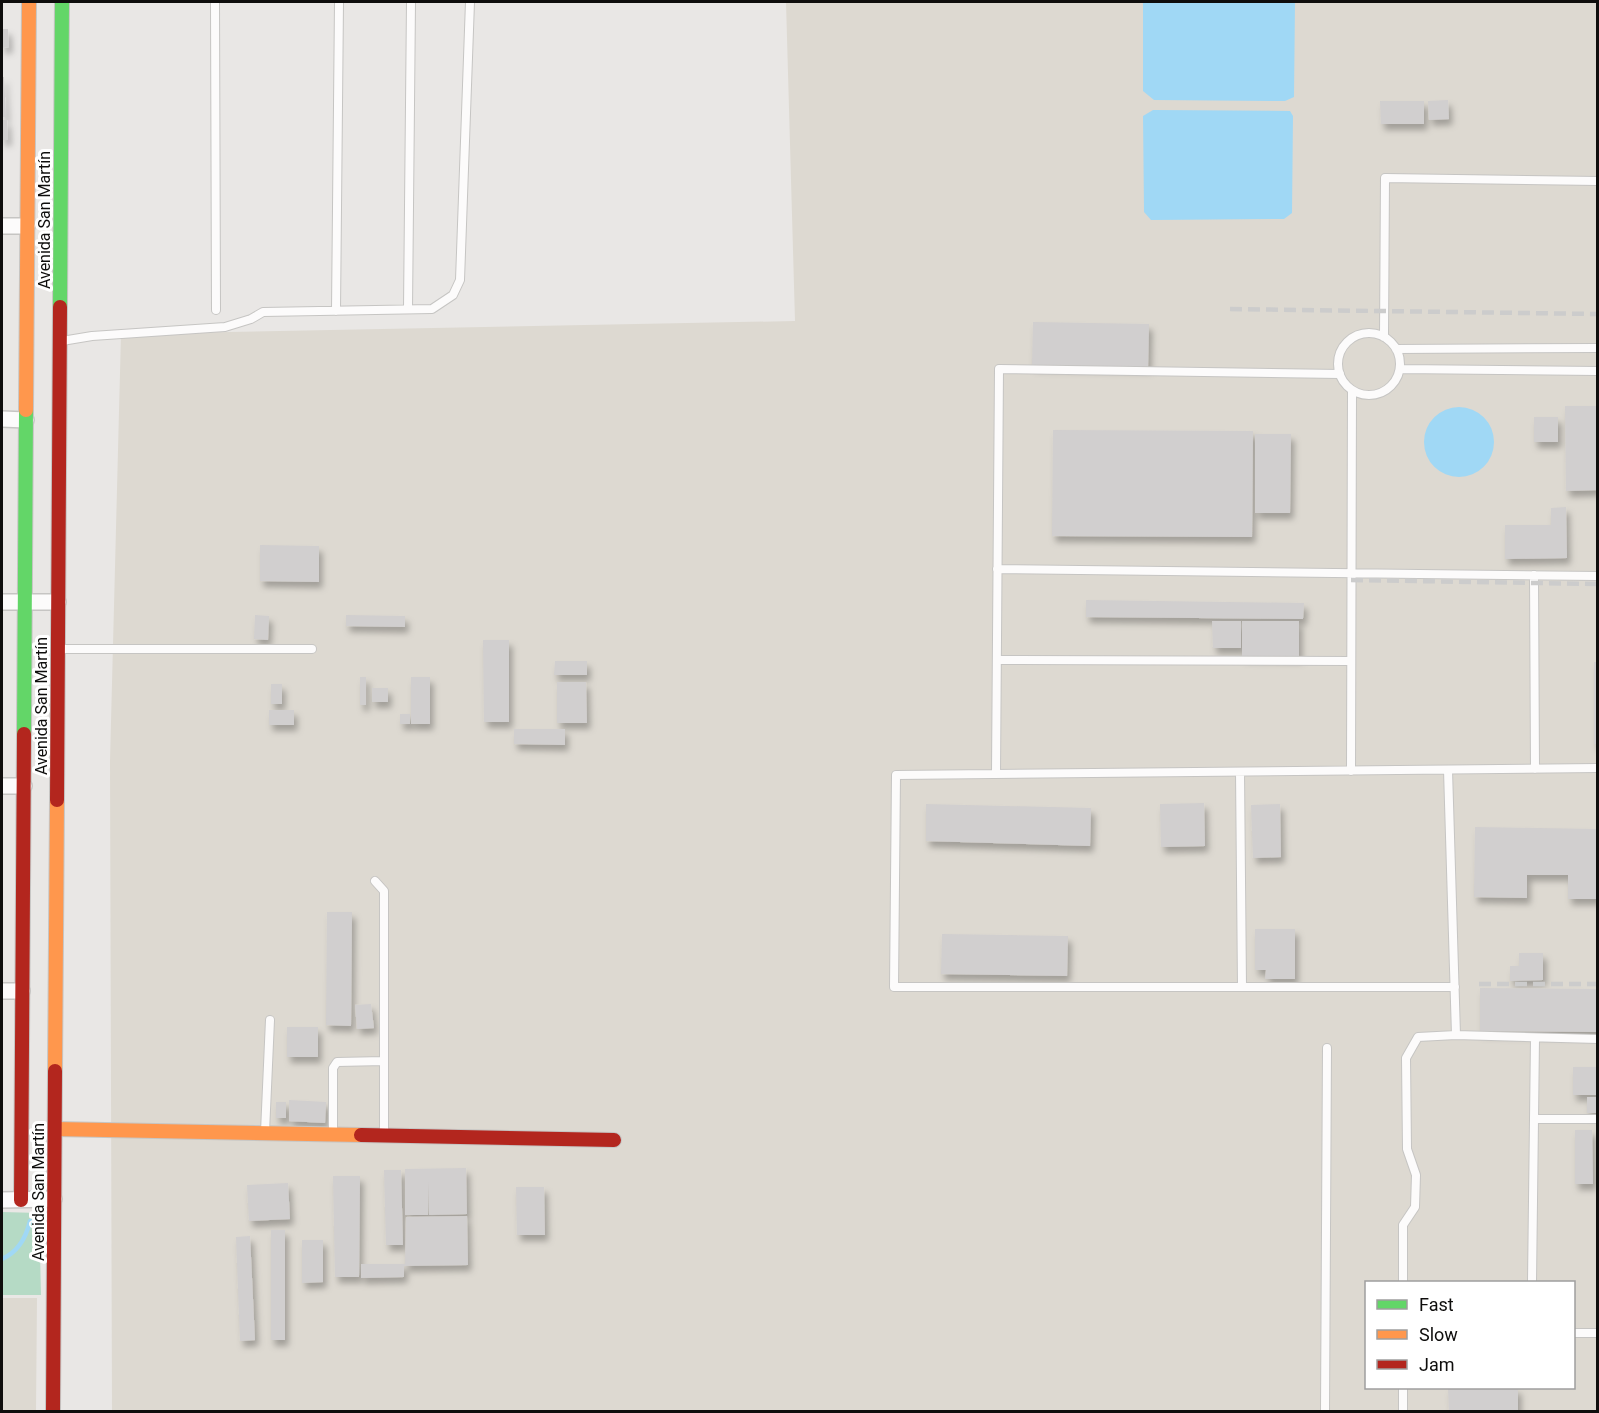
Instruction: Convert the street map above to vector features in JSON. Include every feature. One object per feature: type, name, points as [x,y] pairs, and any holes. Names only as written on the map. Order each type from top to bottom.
[{"type":"street","name":"Avenida San Martín","points":[[21,1200],[29,2]]},
{"type":"street","name":"Avenida San Martín","points":[[53,1412],[62,2]]},
{"type":"street","points":[[2,226],[27,226]]},
{"type":"street","points":[[2,419],[26,420]]},
{"type":"street","points":[[2,602],[58,602]]},
{"type":"street","points":[[2,786],[24,786]]},
{"type":"street","points":[[2,991],[22,991]]},
{"type":"street","points":[[55,1129],[614,1140]]},
{"type":"street","points":[[2,1200],[54,1199]]},
{"type":"lane","points":[[215,2],[216,310]]},
{"type":"lane","points":[[336,311],[339,2]]},
{"type":"lane","points":[[408,309],[411,2]]},
{"type":"lane","points":[[60,342],[92,336],[225,327],[243,322],[263,312],[432,309],[453,295],[460,280],[470,2]]},
{"type":"lane","points":[[1384,337],[1385,178],[1598,181]]},
{"type":"lane","points":[[1371,333],[1384,337],[1396,349],[1400,359],[1400,369],[1390,387],[1382,392],[1372,395],[1361,394],[1352,390],[1340,374],[1338,364],[1340,354],[1345,345],[1361,334],[1371,333]]},
{"type":"lane","points":[[1396,349],[1598,348]]},
{"type":"lane","points":[[996,774],[999,369],[1340,374]]},
{"type":"lane","points":[[1400,369],[1598,371]]},
{"type":"lane","points":[[1351,771],[1352,390]]},
{"type":"lane","points":[[997,569],[1598,576]]},
{"type":"lane","points":[[1534,575],[1535,769]]},
{"type":"lane","points":[[58,649],[312,649]]},
{"type":"lane","points":[[997,660],[1351,661]]},
{"type":"lane","points":[[1455,987],[894,987],[896,775],[1598,768]]},
{"type":"lane","points":[[1448,770],[1456,1035]]},
{"type":"lane","points":[[1240,771],[1242,987]]},
{"type":"lane","points":[[375,881],[384,891],[384,1135]]},
{"type":"lane","points":[[265,1133],[270,1020]]},
{"type":"lane","points":[[1403,1281],[1403,1225],[1415,1207],[1416,1175],[1407,1149],[1406,1058],[1418,1037],[1456,1035],[1598,1039]]},
{"type":"lane","points":[[1532,1281],[1535,1038]]},
{"type":"lane","points":[[1324,1412],[1327,1048]]},
{"type":"lane","points":[[333,1134],[333,1068],[337,1062],[384,1061]]},
{"type":"lane","points":[[1534,1119],[1598,1119]]},
{"type":"lane","points":[[1575,1333],[1598,1333]]},
{"type":"lane","points":[[1402,1412],[1403,1389]]},
{"type":"shaded area","points":[[786,2],[1597,2],[1597,1411],[112,1412],[110,761],[121,334],[795,321]]},
{"type":"shaded area","points":[[2,1298],[37,1298],[36,1411],[2,1411]]},
{"type":"green space","points":[[2,1212],[39,1213],[41,1295],[2,1295]]},
{"type":"water","points":[[1143,2],[1295,2],[1294,97],[1285,101],[1154,100],[1143,91]]},
{"type":"water","points":[[1153,110],[1290,111],[1293,116],[1292,213],[1284,219],[1151,220],[1144,212],[1143,116]]},
{"type":"water","points":[[1466,407],[1479,413],[1488,422],[1492,428],[1494,442],[1492,456],[1484,467],[1473,475],[1452,477],[1434,467],[1426,456],[1424,435],[1434,417],[1445,409]]},
{"type":"building","points":[[2,29],[8,29],[9,47],[2,48]]},
{"type":"building","points":[[2,77],[4,77],[6,117],[2,117]]},
{"type":"building","points":[[1448,100],[1449,119],[1429,120],[1428,101]]},
{"type":"building","points":[[1380,101],[1424,101],[1424,124],[1381,124]]},
{"type":"building","points":[[2,120],[7,120],[8,140],[2,140]]},
{"type":"building","points":[[1033,322],[1149,324],[1148,367],[1032,365]]},
{"type":"building","points":[[1565,406],[1598,406],[1598,490],[1566,491]]},
{"type":"building","points":[[1534,417],[1558,417],[1558,442],[1534,442]]},
{"type":"building","points":[[1053,430],[1253,431],[1252,537],[1052,536]]},
{"type":"building","points":[[1255,434],[1291,434],[1290,513],[1255,513]]},
{"type":"building","points":[[1566,507],[1567,558],[1505,559],[1505,525],[1551,525],[1551,508]]},
{"type":"building","points":[[260,545],[319,546],[319,582],[260,581]]},
{"type":"building","points":[[1086,600],[1304,603],[1303,619],[1086,617]]},
{"type":"building","points":[[255,615],[269,616],[268,640],[254,639]]},
{"type":"building","points":[[346,615],[405,616],[405,627],[346,626]]},
{"type":"building","points":[[1212,621],[1241,621],[1241,648],[1213,648]]},
{"type":"building","points":[[1242,621],[1299,621],[1299,657],[1242,656]]},
{"type":"building","points":[[483,640],[509,640],[509,722],[484,722]]},
{"type":"building","points":[[555,661],[587,661],[587,675],[554,675]]},
{"type":"building","points":[[1594,662],[1598,662],[1598,744],[1594,744]]},
{"type":"building","points":[[360,677],[366,677],[366,705],[360,705]]},
{"type":"building","points":[[411,677],[430,677],[430,724],[411,724]]},
{"type":"building","points":[[557,682],[586,682],[587,723],[557,723]]},
{"type":"building","points":[[271,684],[282,684],[282,704],[271,704]]},
{"type":"building","points":[[372,688],[388,688],[388,702],[372,702]]},
{"type":"building","points":[[269,710],[294,710],[294,725],[269,725]]},
{"type":"building","points":[[400,714],[410,714],[410,724],[400,724]]},
{"type":"building","points":[[514,729],[565,729],[565,745],[514,744]]},
{"type":"building","points":[[1204,803],[1205,846],[1161,847],[1160,804]]},
{"type":"building","points":[[926,804],[1091,808],[1090,846],[926,841]]},
{"type":"building","points":[[1280,804],[1281,857],[1253,858],[1251,805]]},
{"type":"building","points":[[1475,827],[1598,829],[1598,899],[1568,899],[1568,875],[1527,875],[1527,898],[1474,897]]},
{"type":"building","points":[[327,912],[352,912],[351,1026],[326,1025]]},
{"type":"building","points":[[1255,929],[1295,929],[1295,979],[1265,979],[1266,970],[1255,970]]},
{"type":"building","points":[[942,934],[1068,936],[1067,976],[941,974]]},
{"type":"building","points":[[1519,953],[1543,953],[1543,980],[1510,981],[1510,966],[1519,966]]},
{"type":"building","points":[[1480,988],[1598,989],[1598,1032],[1480,1031]]},
{"type":"building","points":[[371,1004],[374,1028],[357,1029],[355,1005]]},
{"type":"building","points":[[287,1027],[318,1027],[318,1057],[287,1057]]},
{"type":"building","points":[[1573,1067],[1598,1067],[1598,1095],[1573,1095]]},
{"type":"building","points":[[1587,1097],[1598,1097],[1598,1113],[1587,1113]]},
{"type":"building","points":[[289,1100],[326,1102],[325,1123],[289,1121]]},
{"type":"building","points":[[276,1102],[286,1102],[286,1118],[276,1118]]},
{"type":"building","points":[[1575,1130],[1592,1130],[1593,1184],[1575,1184]]},
{"type":"building","points":[[466,1168],[467,1214],[429,1215],[428,1182],[428,1215],[405,1215],[405,1169]]},
{"type":"building","points":[[384,1170],[401,1170],[403,1245],[386,1245]]},
{"type":"building","points":[[333,1176],[360,1176],[359,1277],[335,1277]]},
{"type":"building","points":[[288,1183],[290,1219],[249,1221],[247,1185]]},
{"type":"building","points":[[516,1187],[544,1187],[545,1235],[517,1235]]},
{"type":"building","points":[[467,1216],[468,1265],[404,1266],[404,1277],[361,1278],[361,1264],[405,1264],[406,1217]]},
{"type":"building","points":[[271,1230],[285,1230],[285,1340],[271,1340]]},
{"type":"building","points":[[250,1236],[255,1340],[240,1341],[236,1237]]},
{"type":"building","points":[[302,1240],[323,1240],[323,1282],[302,1283]]},
{"type":"building","points":[[1448,1389],[1518,1389],[1518,1412],[1449,1412]]},
{"type":"waterway","points":[[2,1259],[20,1244],[30,1221]]},
{"type":"railway","points":[[1230,309],[1598,314]]},
{"type":"railway","points":[[1351,580],[1598,584]]},
{"type":"railway","points":[[1479,984],[1598,984]]},
{"type":"traffic: fast","points":[[60,307],[62,2]]},
{"type":"traffic: fast","points":[[24,734],[26,410]]},
{"type":"traffic: slow","points":[[26,410],[29,2]]},
{"type":"traffic: slow","points":[[55,1071],[57,800]]},
{"type":"traffic: slow","points":[[55,1129],[361,1135]]},
{"type":"traffic: jam","points":[[57,800],[60,307]]},
{"type":"traffic: jam","points":[[21,1200],[24,734]]},
{"type":"traffic: jam","points":[[53,1412],[55,1071]]},
{"type":"traffic: jam","points":[[361,1135],[614,1140]]}]
